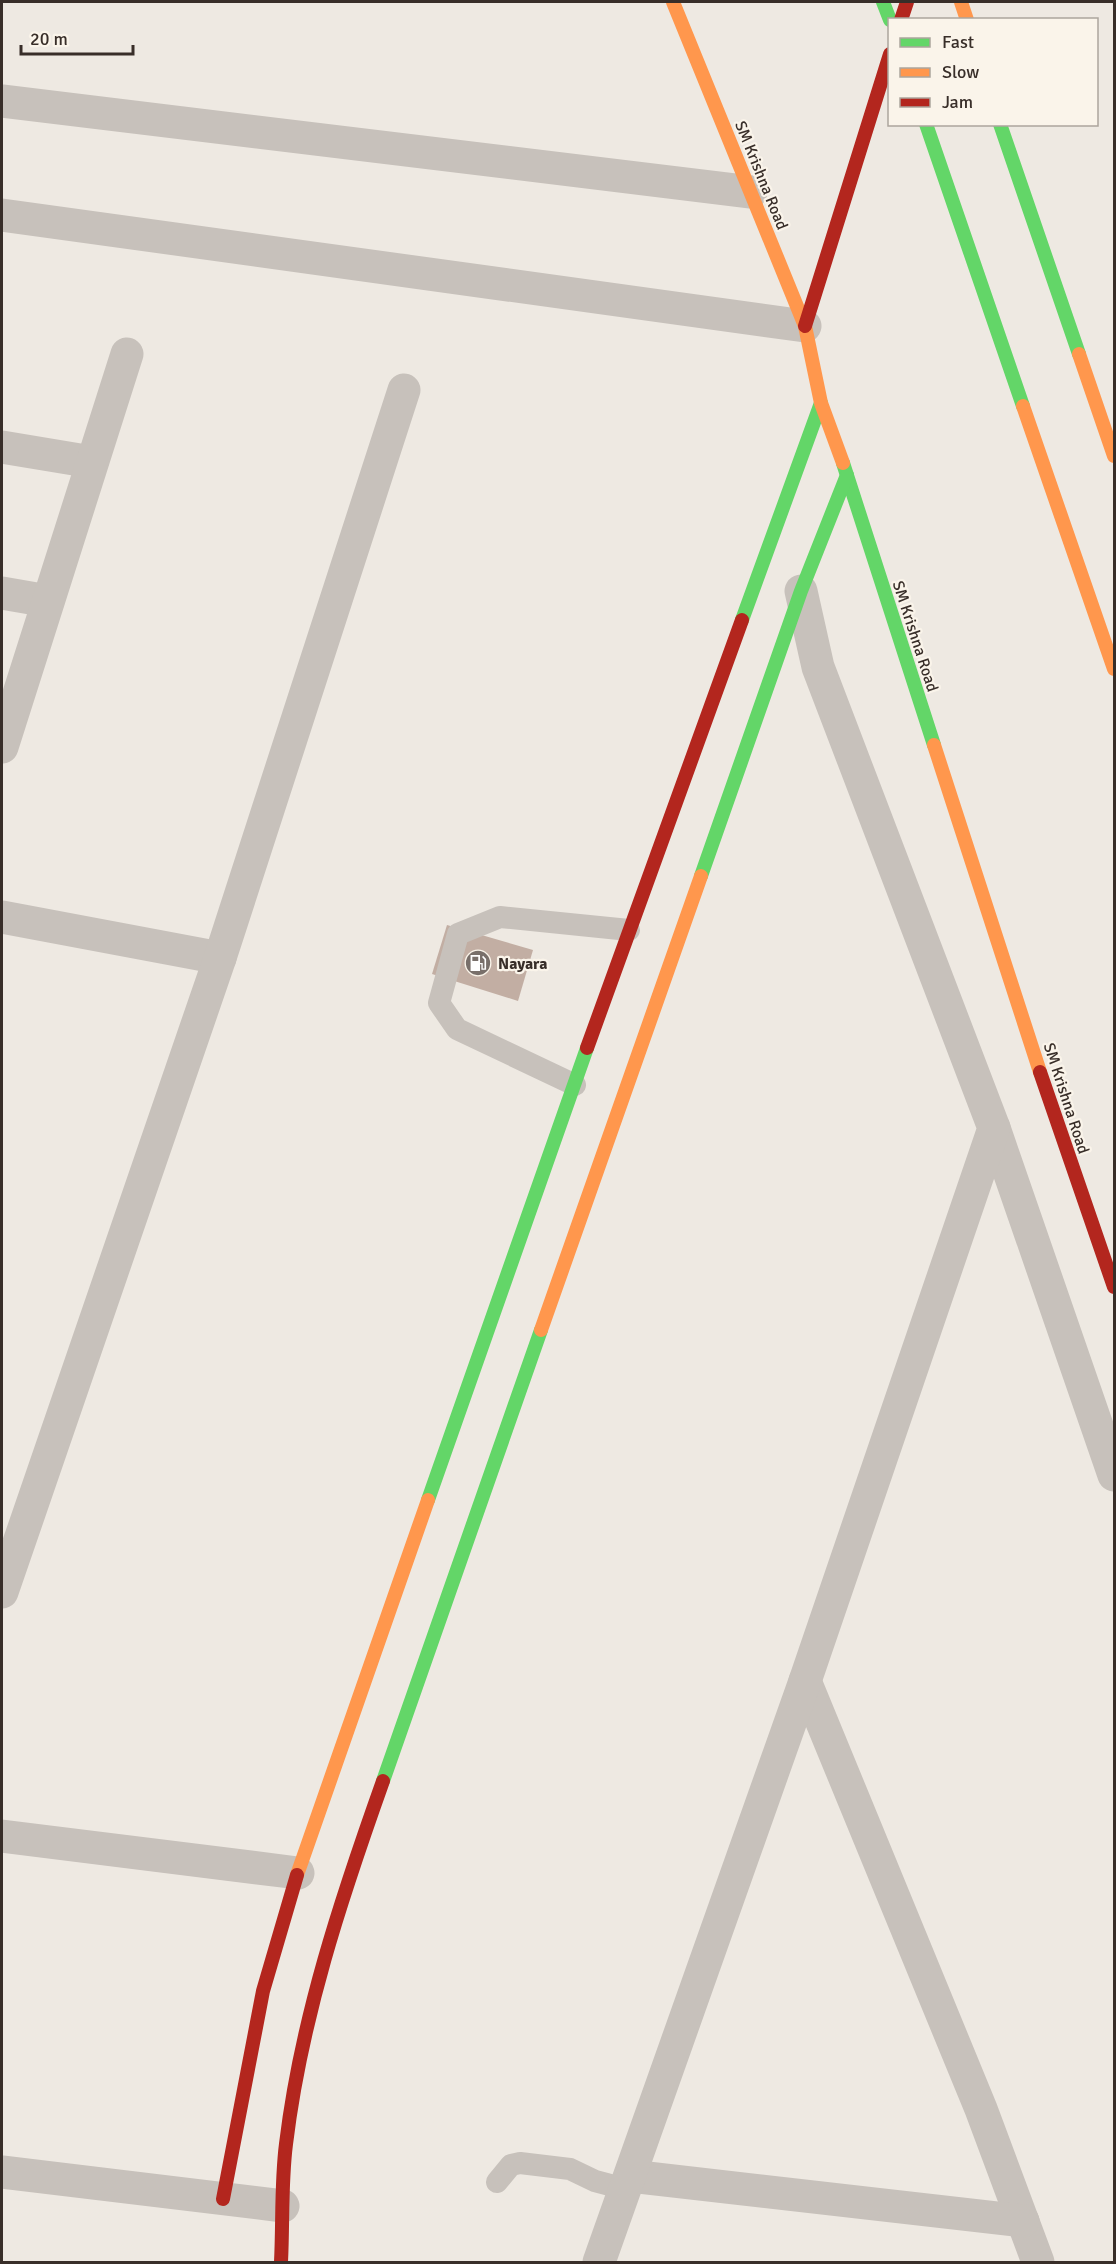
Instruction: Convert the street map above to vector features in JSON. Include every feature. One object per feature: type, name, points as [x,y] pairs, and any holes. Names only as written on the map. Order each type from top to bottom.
[{"type":"main road","name":"SM Krishna Road","points":[[673,2],[805,326],[821,403],[847,475],[1058,1124],[1114,1287]]},
{"type":"main road","points":[[883,2],[889,18]]},
{"type":"main road","points":[[902,18],[907,2]]},
{"type":"main road","points":[[962,2],[966,18]]},
{"type":"main road","points":[[805,326],[888,60]]},
{"type":"main road","points":[[927,126],[1114,669]]},
{"type":"main road","points":[[1001,126],[1114,456]]},
{"type":"main road","points":[[223,2199],[259,2008],[298,1873],[629,930],[821,403]]},
{"type":"main road","points":[[281,2262],[285,2146],[306,2030],[326,1950],[347,1883],[801,591],[847,475]]},
{"type":"street","points":[[2,101],[751,192]]},
{"type":"street","points":[[2,214],[805,326]]},
{"type":"street","points":[[2,747],[127,354]]},
{"type":"street","points":[[2,1592],[220,958],[404,390]]},
{"type":"street","points":[[2,447],[92,462]]},
{"type":"street","points":[[801,591],[818,667],[994,1128],[1114,1475]]},
{"type":"street","points":[[2,593],[48,601]]},
{"type":"street","points":[[2,917],[220,958]]},
{"type":"street","points":[[599,2262],[805,1681],[994,1128]]},
{"type":"street","points":[[805,1681],[981,2109],[1038,2262]]},
{"type":"street","points":[[2,1836],[298,1873]]},
{"type":"street","points":[[2,2172],[283,2206]]},
{"type":"street","points":[[627,2182],[1023,2221]]},
{"type":"lane","points":[[575,1085],[457,1029],[439,1003],[458,934],[500,917],[629,930]]},
{"type":"lane","points":[[497,2182],[511,2165],[520,2163],[570,2169],[595,2181],[627,2182]]},
{"type":"building","points":[[447,925],[533,950],[518,1001],[432,974]]},
{"type":"traffic: fast","points":[[883,2],[889,18]]},
{"type":"traffic: fast","points":[[927,126],[1023,406]]},
{"type":"traffic: fast","points":[[1001,126],[1079,354]]},
{"type":"traffic: fast","points":[[742,620],[821,403]]},
{"type":"traffic: fast","points":[[843,463],[934,745]]},
{"type":"traffic: fast","points":[[701,876],[801,591],[847,475]]},
{"type":"traffic: fast","points":[[428,1500],[587,1048]]},
{"type":"traffic: fast","points":[[383,1781],[541,1330]]},
{"type":"traffic: slow","points":[[673,2],[805,326],[821,403],[843,463]]},
{"type":"traffic: slow","points":[[961,2],[966,18]]},
{"type":"traffic: slow","points":[[1079,354],[1114,456]]},
{"type":"traffic: slow","points":[[1023,406],[1114,669]]},
{"type":"traffic: slow","points":[[934,745],[1040,1072]]},
{"type":"traffic: slow","points":[[541,1330],[701,876]]},
{"type":"traffic: slow","points":[[297,1875],[428,1500]]},
{"type":"traffic: jam","points":[[902,18],[907,2]]},
{"type":"traffic: jam","points":[[805,326],[888,60]]},
{"type":"traffic: jam","points":[[587,1048],[742,620]]},
{"type":"traffic: jam","points":[[1040,1072],[1114,1287]]},
{"type":"traffic: jam","points":[[281,2262],[284,2159],[302,2051],[324,1960],[383,1781]]},
{"type":"traffic: jam","points":[[223,2199],[263,1991],[297,1875]]},
{"type":"place","name":"Nayara","points":[[478,963]]}]
